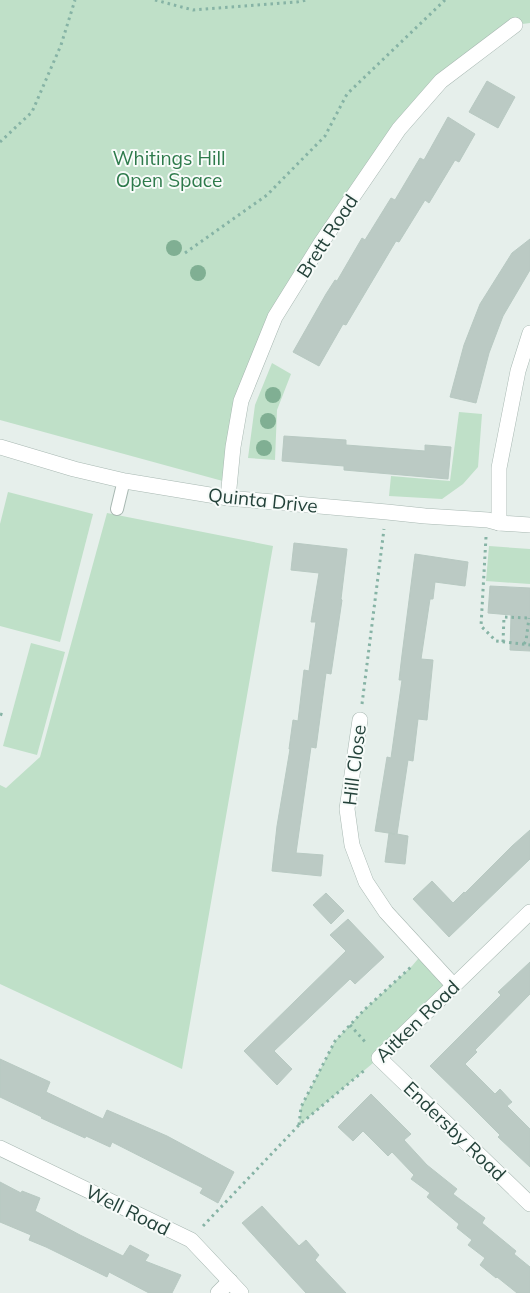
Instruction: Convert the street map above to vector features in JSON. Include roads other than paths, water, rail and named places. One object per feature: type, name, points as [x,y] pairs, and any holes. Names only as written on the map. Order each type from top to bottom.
[{"type":"street","name":"Brett Road","points":[[228,498],[233,447],[241,401],[275,317],[321,243],[399,130],[441,81],[515,25]]},
{"type":"street","points":[[493,521],[499,468],[518,371],[530,333]]},
{"type":"street","name":"Quinta Drive","points":[[0,447],[74,469],[124,480],[228,498],[530,525]]},
{"type":"street","name":"Hill Close","points":[[360,720],[347,809],[352,846],[366,882],[386,912],[454,986]]},
{"type":"street","name":"Aitken Road","points":[[379,1058],[530,912]]},
{"type":"street","name":"Endersby Road","points":[[379,1058],[530,1204]]},
{"type":"street","name":"Well Road","points":[[0,1148],[191,1240],[241,1293]]},
{"type":"street","points":[[218,1293],[230,1281]]},
{"type":"lane","points":[[117,509],[124,480]]},
{"type":"park label","name":"Whitings Hill Open Space","points":[[169,169]]}]
